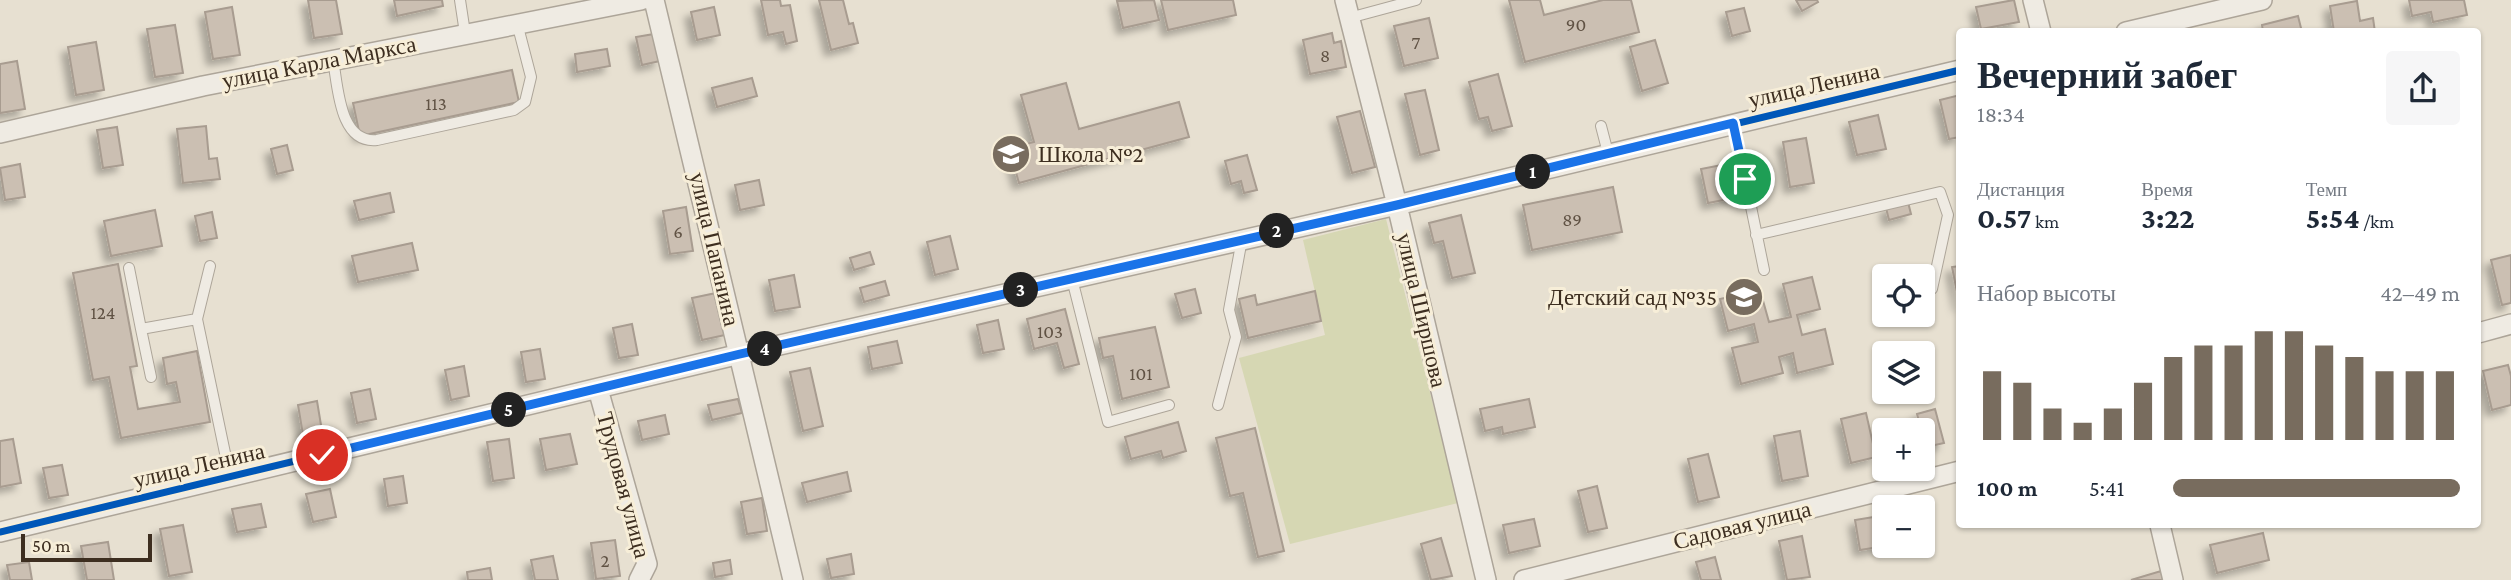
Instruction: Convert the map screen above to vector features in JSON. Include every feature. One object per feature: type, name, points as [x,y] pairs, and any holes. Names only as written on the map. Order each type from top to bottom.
[{"type":"street","name":"улица Карла Маркса","points":[[0,134],[203,86],[640,0]]},
{"type":"street","name":"улица Папанина","points":[[654,0],[793,580]]},
{"type":"street","points":[[2033,0],[2040,28]]},
{"type":"street","points":[[2143,28],[2262,0]]},
{"type":"street","name":"улица Ширшова","points":[[1347,9],[1397,205],[1486,580]]},
{"type":"street","name":"улица Ленина","points":[[0,532],[740,354],[1397,205],[1956,71]]},
{"type":"street","points":[[2481,332],[2511,324]]},
{"type":"street","name":"Трудовая улица","points":[[598,389],[647,564],[639,580]]},
{"type":"street","name":"Садовая улица","points":[[1524,580],[1956,472]]},
{"type":"street","points":[[2161,528],[2173,580]]},
{"type":"lane","points":[[460,0],[465,33]]},
{"type":"lane","points":[[1347,9],[1416,0]]},
{"type":"lane","points":[[333,60],[344,116],[351,129],[369,141],[377,140],[514,110],[525,102],[531,77],[517,23]]},
{"type":"lane","points":[[1733,123],[1764,270]]},
{"type":"lane","points":[[1601,126],[1608,153]]},
{"type":"lane","points":[[1756,235],[1940,192],[1948,215],[1935,275]]},
{"type":"lane","points":[[1218,405],[1236,337],[1229,310],[1242,239]]},
{"type":"lane","points":[[209,266],[197,319],[230,477]]},
{"type":"lane","points":[[129,268],[151,377]]},
{"type":"lane","points":[[1072,279],[1108,422],[1169,405]]},
{"type":"lane","points":[[141,329],[197,319]]},
{"type":"green space","points":[[1386,219],[1458,503],[1290,544],[1239,358],[1325,335],[1303,240]]},
{"type":"building","points":[[308,0],[336,0],[342,34],[314,38]]},
{"type":"building","points":[[394,0],[442,0],[443,6],[397,16]]},
{"type":"building","points":[[761,0],[780,0],[781,6],[790,5],[797,41],[786,44],[783,32],[768,35]]},
{"type":"building","points":[[819,0],[843,0],[849,24],[853,23],[858,43],[831,50]]},
{"type":"building","points":[[1154,0],[1159,20],[1123,28],[1117,1]]},
{"type":"building","points":[[1161,0],[1233,0],[1236,15],[1168,30]]},
{"type":"building","points":[[1509,0],[1540,0],[1544,15],[1603,0],[1631,0],[1639,32],[1525,62]]},
{"type":"building","points":[[1796,0],[1817,0],[1818,2],[1802,11]]},
{"type":"building","points":[[2014,0],[2019,22],[1981,28],[1976,7]]},
{"type":"building","points":[[2409,0],[2464,0],[2467,15],[2433,22],[2431,12],[2412,16]]},
{"type":"building","points":[[2357,1],[2360,21],[2373,18],[2374,28],[2333,28],[2330,6]]},
{"type":"building","points":[[232,7],[240,55],[213,59],[205,12]]},
{"type":"building","points":[[714,7],[720,35],[697,40],[691,12]]},
{"type":"building","points":[[1744,8],[1750,31],[1732,36],[1726,12]]},
{"type":"building","points":[[2298,16],[2301,28],[2262,28],[2262,25]]},
{"type":"building","points":[[1429,18],[1438,58],[1404,66],[1394,26]]},
{"type":"building","points":[[175,25],[183,73],[155,77],[147,29]]},
{"type":"building","points":[[1332,33],[1334,43],[1341,41],[1346,67],[1310,74],[1303,40]]},
{"type":"building","points":[[654,34],[660,61],[642,65],[636,37]]},
{"type":"building","points":[[1655,40],[1668,83],[1642,91],[1630,47]]},
{"type":"building","points":[[96,42],[104,90],[76,95],[68,47]]},
{"type":"building","points":[[607,49],[610,66],[577,72],[575,54]]},
{"type":"building","points":[[17,61],[25,109],[0,113],[0,64]]},
{"type":"building","points":[[512,70],[519,102],[360,136],[353,103]]},
{"type":"building","points":[[1498,74],[1512,126],[1492,131],[1488,117],[1479,119],[1469,82]]},
{"type":"building","points":[[752,78],[757,96],[717,107],[712,88]]},
{"type":"building","points":[[1066,83],[1079,129],[1179,102],[1189,137],[1019,183],[1009,148],[1034,142],[1021,95]]},
{"type":"building","points":[[1425,90],[1439,150],[1420,155],[1405,94]]},
{"type":"building","points":[[1956,96],[1956,138],[1949,139],[1940,100]]},
{"type":"building","points":[[1360,111],[1375,167],[1352,173],[1337,117]]},
{"type":"building","points":[[1878,115],[1886,149],[1857,155],[1849,122]]},
{"type":"building","points":[[206,126],[209,159],[217,158],[220,179],[183,183],[177,129]]},
{"type":"building","points":[[117,127],[123,165],[103,168],[97,130]]},
{"type":"building","points":[[1806,138],[1814,183],[1790,187],[1783,142]]},
{"type":"building","points":[[287,145],[293,170],[277,174],[271,149]]},
{"type":"building","points":[[1247,155],[1257,190],[1244,193],[1241,181],[1231,184],[1225,161]]},
{"type":"building","points":[[20,164],[25,197],[5,200],[0,168]]},
{"type":"building","points":[[1727,164],[1734,198],[1708,203],[1701,169]]},
{"type":"building","points":[[759,180],[764,205],[740,210],[735,185]]},
{"type":"building","points":[[1613,187],[1622,232],[1532,250],[1523,205]]},
{"type":"building","points":[[390,193],[394,212],[359,220],[354,201]]},
{"type":"building","points":[[1908,202],[1911,214],[1889,220],[1886,208]]},
{"type":"building","points":[[686,207],[693,251],[670,254],[663,211]]},
{"type":"building","points":[[155,210],[162,246],[111,256],[104,221]]},
{"type":"building","points":[[212,212],[217,238],[200,241],[195,216]]},
{"type":"building","points":[[1461,215],[1475,273],[1452,278],[1443,241],[1434,243],[1429,223]]},
{"type":"building","points":[[950,236],[958,269],[935,275],[927,242]]},
{"type":"building","points":[[412,243],[418,270],[358,282],[352,256]]},
{"type":"building","points":[[870,252],[874,264],[854,270],[850,258]]},
{"type":"building","points":[[2511,255],[2511,303],[2502,305],[2491,260]]},
{"type":"building","points":[[118,264],[137,366],[130,367],[138,409],[180,402],[176,382],[167,384],[163,358],[197,351],[210,422],[121,438],[109,377],[93,380],[73,273]]},
{"type":"building","points":[[1956,266],[1956,287],[1952,267]]},
{"type":"building","points":[[794,275],[800,307],[775,311],[769,280]]},
{"type":"building","points":[[1812,277],[1820,309],[1797,315],[1802,335],[1825,329],[1833,364],[1797,373],[1793,353],[1779,357],[1783,373],[1741,384],[1732,348],[1758,342],[1754,324],[1728,331],[1720,299],[1760,290],[1769,322],[1791,317],[1783,284]]},
{"type":"building","points":[[885,281],[889,295],[864,302],[860,288]]},
{"type":"building","points":[[1195,289],[1201,313],[1182,318],[1175,294]]},
{"type":"building","points":[[1315,291],[1321,321],[1248,338],[1239,299],[1255,295],[1257,305]]},
{"type":"building","points":[[716,293],[725,335],[702,340],[692,298]]},
{"type":"building","points":[[1065,309],[1079,364],[1064,368],[1057,343],[1034,349],[1027,319]]},
{"type":"building","points":[[998,320],[1004,349],[983,353],[977,325]]},
{"type":"building","points":[[632,324],[638,355],[619,358],[613,328]]},
{"type":"building","points":[[1155,327],[1169,387],[1122,399],[1113,356],[1103,358],[1099,338]]},
{"type":"building","points":[[897,341],[902,363],[872,369],[868,347]]},
{"type":"building","points":[[540,349],[545,379],[526,382],[521,352]]},
{"type":"building","points":[[2508,365],[2511,376],[2511,405],[2492,410],[2483,371]]},
{"type":"building","points":[[464,366],[469,396],[451,400],[445,370]]},
{"type":"building","points":[[810,368],[823,426],[803,431],[790,372]]},
{"type":"building","points":[[370,389],[376,419],[357,423],[351,393]]},
{"type":"building","points":[[738,399],[742,413],[712,420],[708,405]]},
{"type":"building","points":[[1529,399],[1535,427],[1503,434],[1502,427],[1485,431],[1480,409]]},
{"type":"building","points":[[317,401],[322,431],[303,435],[298,405]]},
{"type":"building","points":[[1935,409],[1944,443],[1935,445],[1935,418],[1918,418],[1917,414]]},
{"type":"building","points":[[1866,413],[1872,439],[1872,458],[1851,463],[1841,419]]},
{"type":"building","points":[[665,415],[669,434],[642,440],[638,421]]},
{"type":"building","points":[[1178,422],[1186,451],[1163,458],[1161,451],[1131,459],[1125,437]]},
{"type":"building","points":[[1255,428],[1284,551],[1258,557],[1243,493],[1230,496],[1216,438]]},
{"type":"building","points":[[1800,431],[1808,476],[1782,481],[1774,436]]},
{"type":"building","points":[[570,434],[577,464],[546,470],[540,439]]},
{"type":"building","points":[[13,439],[21,483],[0,487],[0,441]]},
{"type":"building","points":[[509,439],[514,478],[493,481],[487,442]]},
{"type":"building","points":[[1708,454],[1719,497],[1698,502],[1688,459]]},
{"type":"building","points":[[62,465],[68,495],[49,498],[43,468]]},
{"type":"building","points":[[847,472],[851,491],[807,502],[802,483]]},
{"type":"building","points":[[403,476],[407,503],[388,506],[384,479]]},
{"type":"building","points":[[1597,486],[1607,528],[1588,532],[1578,491]]},
{"type":"building","points":[[330,489],[336,517],[313,522],[306,494]]},
{"type":"building","points":[[762,498],[767,531],[747,534],[741,502]]},
{"type":"building","points":[[261,504],[266,527],[237,532],[232,509]]},
{"type":"building","points":[[1872,517],[1872,548],[1860,550],[1855,520]]},
{"type":"building","points":[[1534,519],[1540,546],[1509,553],[1503,525]]},
{"type":"building","points":[[183,525],[192,572],[169,576],[160,529]]},
{"type":"building","points":[[2263,533],[2269,560],[2217,573],[2210,545]]},
{"type":"building","points":[[1802,536],[1810,577],[1787,580],[1779,541]]},
{"type":"building","points":[[1441,538],[1452,576],[1431,580],[1421,544]]},
{"type":"building","points":[[615,540],[620,576],[596,579],[591,543]]},
{"type":"building","points":[[108,542],[114,580],[87,580],[81,546]]},
{"type":"building","points":[[851,554],[854,574],[831,578],[827,559]]},
{"type":"building","points":[[553,556],[558,580],[535,580],[531,560]]},
{"type":"building","points":[[1715,557],[1721,580],[1701,580],[1696,562]]},
{"type":"building","points":[[730,560],[732,574],[715,577],[713,563]]},
{"type":"building","points":[[29,562],[32,580],[10,580],[7,565]]},
{"type":"building","points":[[490,568],[492,580],[468,580],[467,572]]},
{"type":"building","points":[[2161,571],[2163,580],[2131,580]]},
{"type":"cycle path","points":[[0,532],[740,354],[1397,205],[1956,71]]},
{"type":"place","name":"Школа №2","points":[[1011,154]]},
{"type":"place","name":"Детский сад №35","points":[[1744,297]]},
{"type":"route","points":[[322,455],[740,354],[1397,205],[1733,123],[1745,179]]}]
